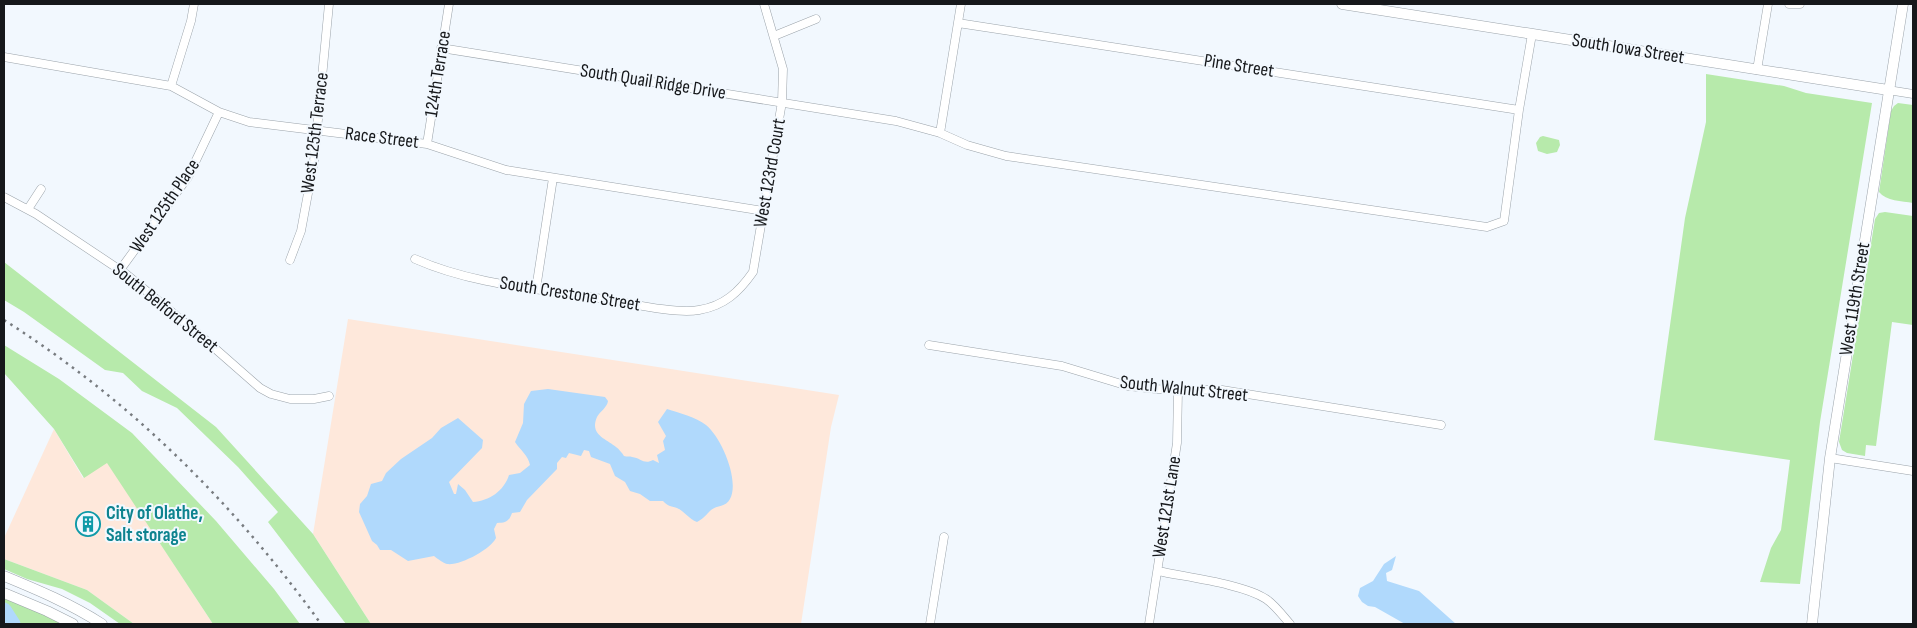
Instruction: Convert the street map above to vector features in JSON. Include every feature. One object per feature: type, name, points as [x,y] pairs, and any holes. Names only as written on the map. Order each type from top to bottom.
[{"type":"main road","name":"South Iowa Street","points":[[1342,4],[1358,5],[1888,90]]},
{"type":"main road","name":"West 119th Street","points":[[1811,624],[1830,458],[1903,4]]},
{"type":"main road","points":[[4,576],[51,595],[102,624]]},
{"type":"main road","points":[[4,593],[46,610],[73,624]]},
{"type":"street","points":[[171,86],[191,21],[194,4]]},
{"type":"street","name":"West 125th Terrace","points":[[290,260],[302,231],[306,209],[317,130],[329,4]]},
{"type":"street","name":"124th Terrace","points":[[427,144],[448,4]]},
{"type":"street","name":"West 123rd Court","points":[[726,301],[743,286],[753,272],[782,102],[783,69],[764,4]]},
{"type":"street","points":[[940,133],[961,4]]},
{"type":"street","points":[[1757,70],[1768,4]]},
{"type":"street","points":[[1789,4],[1800,4]]},
{"type":"street","points":[[774,36],[816,19]]},
{"type":"street","name":"Pine Street","points":[[958,23],[1519,110]]},
{"type":"street","points":[[1519,110],[1532,34]]},
{"type":"street","name":"South Quail Ridge Drive","points":[[441,48],[896,121],[940,133],[966,145],[1006,156],[1487,227],[1504,221],[1519,110]]},
{"type":"street","name":"Race Street","points":[[4,57],[171,86],[219,112],[249,122],[427,144],[506,170],[764,211]]},
{"type":"street","name":"South Iowa Street","points":[[1888,90],[1913,94]]},
{"type":"street","name":"West 125th Place","points":[[120,270],[188,177],[219,112]]},
{"type":"street","points":[[536,289],[553,178]]},
{"type":"street","points":[[28,209],[41,189]]},
{"type":"street","name":"South Belford Street","points":[[4,197],[28,209],[120,270],[260,388],[271,394],[290,399],[314,399],[329,396]]},
{"type":"street","name":"South Crestone Street","points":[[416,259],[440,270],[485,281],[663,308],[698,310],[726,301]]},
{"type":"street","name":"South Walnut Street","points":[[929,345],[1062,366],[1128,386],[1178,390],[1222,390],[1441,426]]},
{"type":"street","name":"West 121st Lane","points":[[1149,624],[1177,443],[1178,390]]},
{"type":"street","points":[[1830,458],[1913,471]]},
{"type":"street","points":[[930,624],[944,537]]},
{"type":"street","points":[[1158,571],[1231,586],[1250,592],[1266,599],[1290,624]]},
{"type":"shaded area","points":[[348,319],[839,395],[831,427],[801,624],[371,624],[313,534]]},
{"type":"shaded area","points":[[54,429],[83,478],[107,462],[213,624],[134,624],[87,590],[4,559],[4,538]]},
{"type":"green space","points":[[1706,74],[1784,86],[1806,93],[1872,103],[1820,422],[1800,584],[1760,582],[1771,548],[1781,530],[1790,460],[1654,440],[1685,218],[1706,122]]},
{"type":"green space","points":[[1898,103],[1913,105],[1913,203],[1890,199],[1879,192],[1891,111]]},
{"type":"green space","points":[[1543,136],[1559,140],[1560,145],[1557,152],[1547,154],[1538,151],[1536,143]]},
{"type":"green space","points":[[1885,212],[1913,216],[1913,325],[1892,322],[1876,446],[1866,445],[1865,456],[1847,453],[1842,450],[1839,442],[1875,219],[1879,213]]},
{"type":"green space","points":[[4,262],[216,427],[313,534],[371,624],[346,624],[268,522],[278,512],[238,467],[177,408],[142,391],[123,373],[105,370],[24,312],[4,300]]},
{"type":"green space","points":[[4,345],[59,379],[132,433],[216,521],[274,589],[300,624],[213,624],[107,463],[84,478],[54,429],[4,373]]},
{"type":"green space","points":[[4,559],[87,590],[134,624],[120,624],[90,603],[62,589],[27,579],[4,569]]},
{"type":"green space","points":[[4,597],[43,613],[64,624],[4,624]]},
{"type":"water","points":[[548,389],[605,397],[608,401],[595,423],[597,432],[624,456],[645,462],[653,460],[659,463],[657,455],[665,450],[663,441],[666,436],[658,422],[667,409],[702,422],[712,431],[717,439],[731,470],[733,481],[730,499],[728,502],[711,510],[697,522],[680,509],[663,501],[650,501],[640,494],[630,491],[625,482],[615,476],[610,464],[591,457],[589,451],[584,450],[581,456],[569,453],[566,458],[562,457],[557,463],[557,469],[527,500],[520,512],[512,513],[506,521],[497,523],[494,529],[496,538],[493,542],[482,552],[467,560],[447,564],[434,556],[408,561],[391,550],[380,550],[372,541],[359,512],[360,504],[367,496],[371,484],[382,481],[386,473],[401,459],[432,438],[441,428],[458,418],[483,440],[482,448],[449,482],[454,494],[456,494],[458,484],[465,490],[473,502],[485,500],[504,486],[509,475],[520,473],[530,465],[526,456],[515,442],[523,423],[524,404],[531,391]]},
{"type":"water","points":[[1396,556],[1392,570],[1386,573],[1387,581],[1419,591],[1456,624],[1405,624],[1362,602],[1358,596],[1360,588],[1373,581],[1384,564]]},
{"type":"waterway","points":[[4,610],[13,624]]},
{"type":"railway","points":[[4,320],[94,384],[137,419],[177,457],[216,496],[252,537],[288,579],[321,624]]},
{"type":"place","name":"City of Olathe, Salt storage","points":[[88,524]]}]
